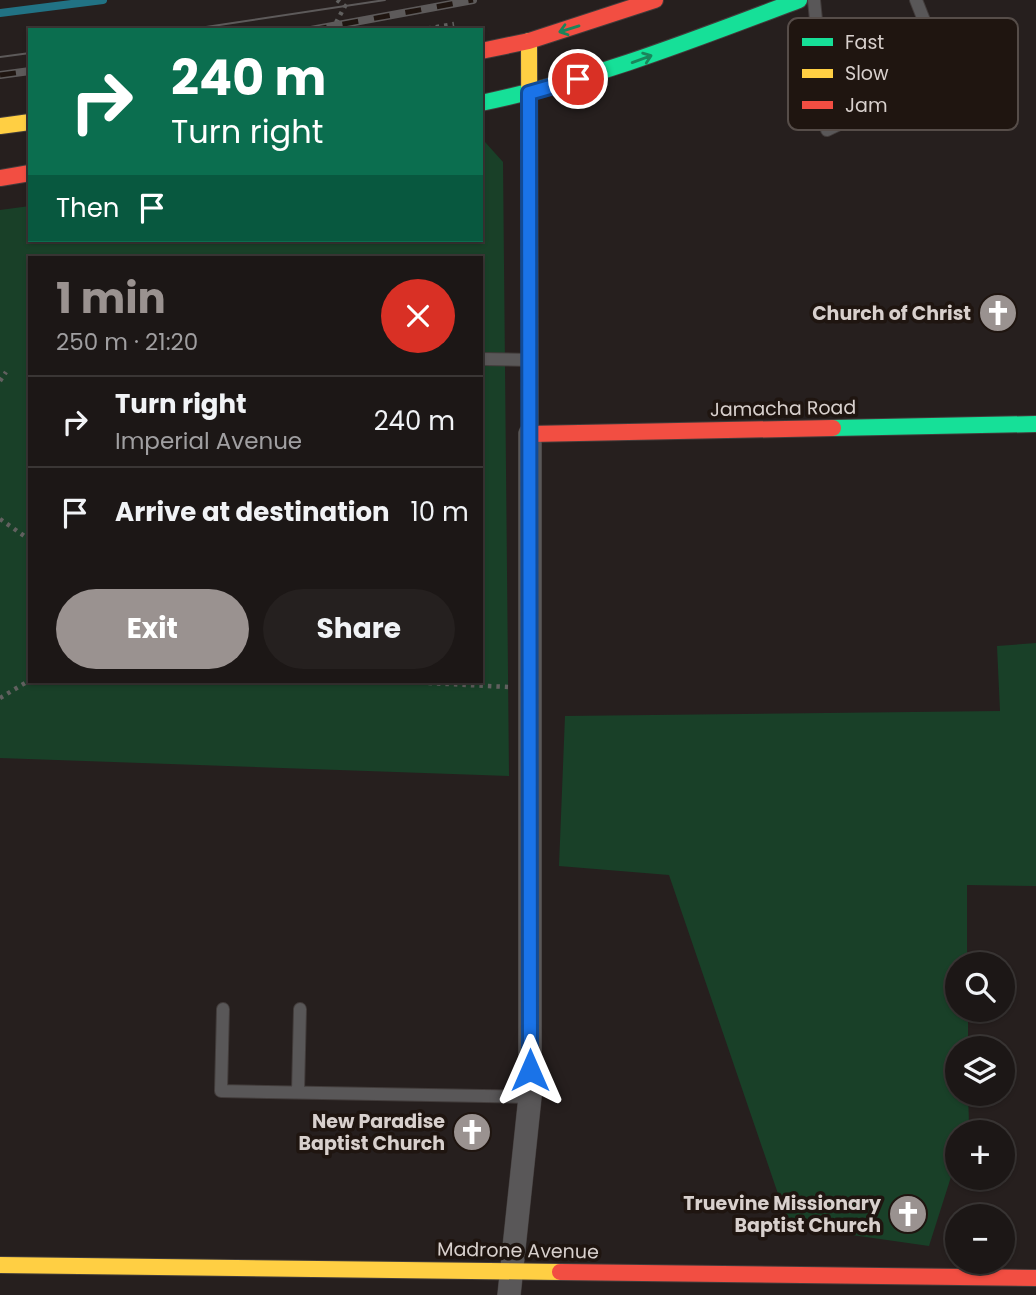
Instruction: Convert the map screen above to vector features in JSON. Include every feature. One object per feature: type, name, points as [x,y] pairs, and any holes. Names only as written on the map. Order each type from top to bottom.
[{"type":"street","points":[[483,51],[529,41],[655,0]]},
{"type":"street","points":[[483,103],[529,93],[626,65],[799,0]]},
{"type":"street","points":[[509,1295],[530,1097],[529,41]]},
{"type":"street","points":[[0,126],[28,122]]},
{"type":"street","points":[[0,178],[28,173]]},
{"type":"street","name":"Jamacha Road","points":[[530,434],[1036,424]]},
{"type":"street","name":"Madrone Avenue","points":[[0,1265],[510,1271],[832,1285],[1036,1278]]},
{"type":"lane","points":[[814,0],[816,18]]},
{"type":"lane","points":[[916,0],[923,18]]},
{"type":"lane","points":[[483,359],[530,360]]},
{"type":"lane","points":[[223,1009],[221,1091],[530,1097]]},
{"type":"lane","points":[[298,1092],[300,1009]]},
{"type":"path","points":[[333,28],[345,6],[337,0]]},
{"type":"path","points":[[431,28],[454,24]]},
{"type":"path","points":[[0,382],[6,372]]},
{"type":"path","points":[[0,519],[28,539]]},
{"type":"path","points":[[0,698],[28,681]]},
{"type":"path","points":[[427,683],[530,688]]},
{"type":"green space","points":[[483,142],[503,162],[509,776],[0,758],[0,210],[28,206],[28,242],[483,242]]},
{"type":"green space","points":[[1036,643],[1036,886],[967,885],[967,952],[945,952],[945,1022],[968,1022],[968,1036],[945,1036],[945,1106],[968,1106],[969,1120],[945,1120],[947,1190],[929,1246],[789,1226],[669,875],[559,866],[565,716],[1000,711],[997,646]]},
{"type":"waterway","points":[[0,13],[103,0]]},
{"type":"tram line","points":[[199,28],[385,0]]},
{"type":"tram line","points":[[0,57],[28,53]]},
{"type":"railway","points":[[322,28],[473,0]]},
{"type":"railway","points":[[0,75],[28,71]]},
{"type":"traffic: fast","points":[[483,103],[602,71],[799,0]]},
{"type":"traffic: fast","points":[[833,428],[1036,424]]},
{"type":"traffic: slow","points":[[529,41],[530,366]]},
{"type":"traffic: slow","points":[[0,126],[28,122]]},
{"type":"traffic: slow","points":[[0,1265],[560,1272]]},
{"type":"traffic: jam","points":[[483,51],[529,41],[655,0]]},
{"type":"traffic: jam","points":[[0,178],[28,173]]},
{"type":"traffic: jam","points":[[530,366],[530,434],[833,428]]},
{"type":"traffic: jam","points":[[560,1272],[1036,1278]]},
{"type":"place","name":"Church of Christ","points":[[998,313]]},
{"type":"place","name":"New Paradise Baptist Church","points":[[472,1132]]},
{"type":"place","name":"Truevine Missionary Baptist Church","points":[[908,1214]]},
{"type":"route","points":[[530,1070],[529,93],[578,79]]}]
